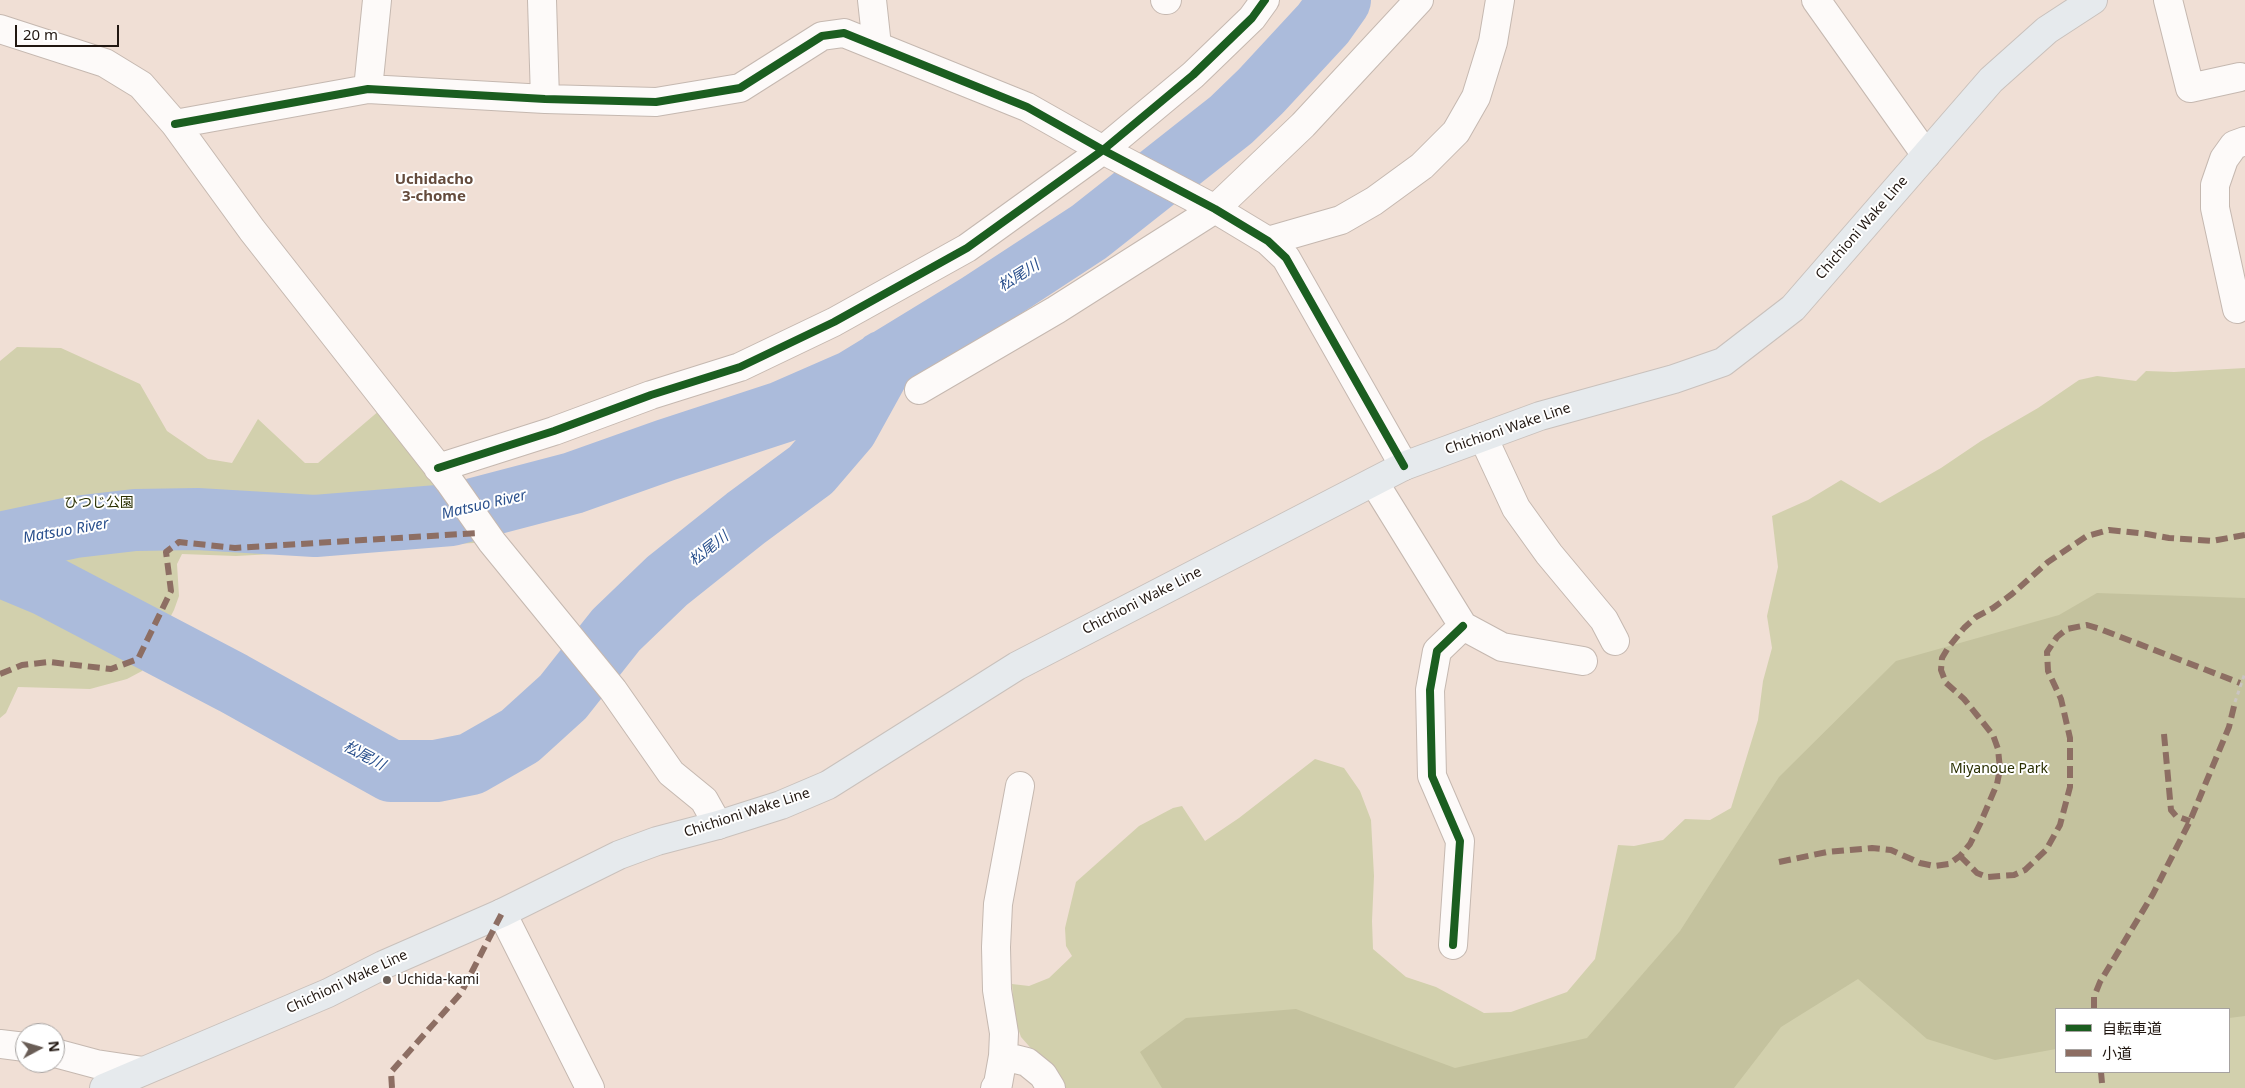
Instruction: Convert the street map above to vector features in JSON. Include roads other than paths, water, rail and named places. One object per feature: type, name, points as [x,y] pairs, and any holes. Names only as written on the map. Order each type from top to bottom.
[{"type":"main road","name":"Chichioni Wake Line","points":[[104,1088],[328,993],[383,965],[502,913],[619,855],[657,841],[718,825],[781,805],[828,785],[1016,666],[1404,466],[1540,416],[1674,379],[1723,362],[1793,308],[1991,80],[2047,30],[2092,0]]},
{"type":"street","points":[[368,89],[377,0]]},
{"type":"street","points":[[542,0],[545,99]]},
{"type":"street","points":[[872,0],[877,46]]},
{"type":"street","points":[[443,475],[651,394],[740,367],[834,322],[967,248],[1113,155],[1252,18],[1265,0]]},
{"type":"street","points":[[919,390],[1056,310],[1207,205],[1303,125],[1419,0]]},
{"type":"street","points":[[1268,240],[1341,220],[1374,201],[1422,166],[1456,132],[1476,97],[1493,42],[1500,0]]},
{"type":"street","points":[[1816,0],[1926,154]]},
{"type":"street","points":[[2168,0],[2190,88],[2240,76]]},
{"type":"street","points":[[0,29],[105,63],[141,85],[175,124],[252,230],[443,475],[492,542],[613,690],[671,773],[704,800],[718,825]]},
{"type":"street","points":[[175,124],[368,89],[545,99],[656,102],[740,88],[822,36],[844,33],[1027,107],[1268,240],[1286,258],[1404,466]]},
{"type":"street","points":[[2237,309],[2215,208],[2215,185],[2224,159],[2234,145],[2245,141]]},
{"type":"street","points":[[1483,436],[1516,508],[1549,554],[1604,620],[1615,641]]},
{"type":"street","points":[[1374,482],[1463,626],[1502,647],[1583,661]]},
{"type":"street","points":[[1453,944],[1460,841],[1432,776],[1430,690],[1437,651],[1463,626]]},
{"type":"street","points":[[996,1088],[1004,1033],[996,972],[998,904],[1020,786]]},
{"type":"street","points":[[502,913],[590,1088]]},
{"type":"street","points":[[0,1044],[15,1046]]},
{"type":"street","points":[[65,1056],[96,1064],[143,1071]]},
{"type":"street","points":[[1002,1056],[1027,1062],[1043,1075],[1051,1088]]},
{"type":"waterway","name":"Matsuo River","points":[[0,543],[75,527],[135,520],[197,519],[315,526],[451,515],[573,483],[782,412],[853,381],[979,304],[1089,232],[1231,120],[1261,91],[1323,24],[1340,0]]},
{"type":"waterway","name":"松尾川","points":[[0,566],[46,585],[233,683],[391,771],[436,771],[471,764],[520,736],[563,697],[616,630],[667,581],[746,518],[811,470],[847,428],[884,361]]},
{"type":"place","name":"Uchida-kami","points":[[387,980]]},
{"type":"district","name":"Uchidacho 3-chome","points":[[434,188]]},
{"type":"park label","name":"ひつじ公園","points":[[99,503]]},
{"type":"park label","name":"Miyanoue Park","points":[[1999,769]]}]
